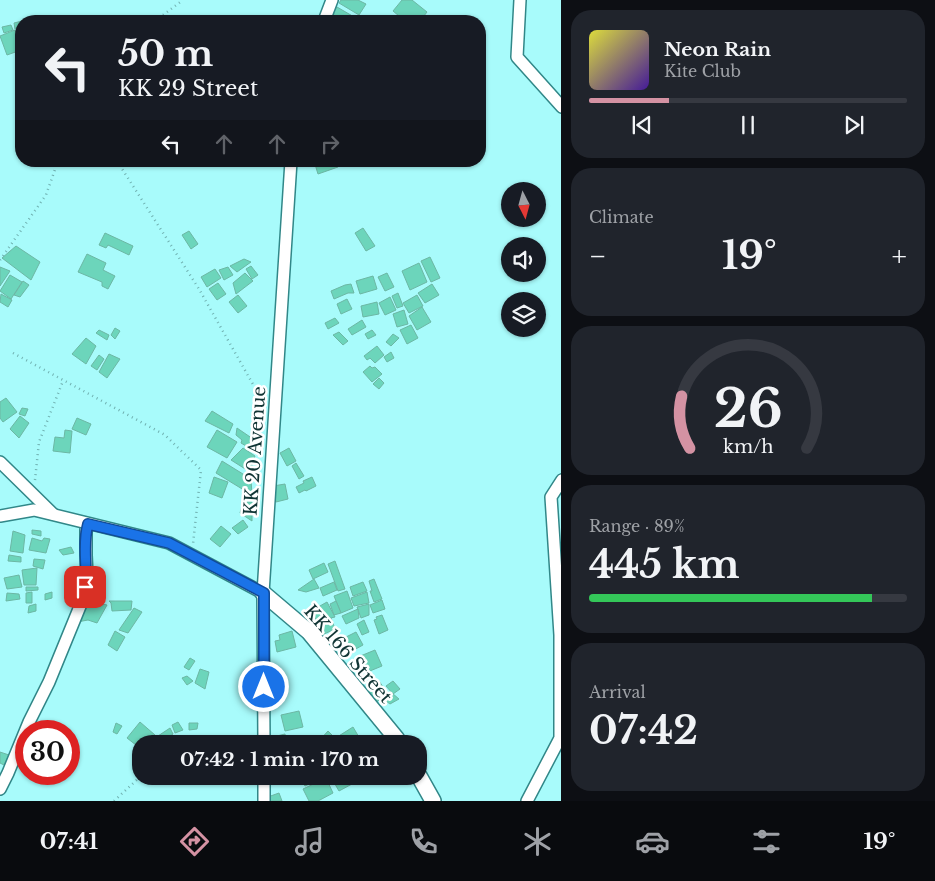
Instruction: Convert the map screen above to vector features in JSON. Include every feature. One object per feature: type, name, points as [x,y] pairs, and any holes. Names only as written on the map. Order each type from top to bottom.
[{"type":"street","points":[[326,15],[332,0]]},
{"type":"street","points":[[520,0],[517,57],[561,107]]},
{"type":"street","name":"KK 20 Avenue","points":[[264,735],[264,593],[291,167]]},
{"type":"street","points":[[0,462],[54,515]]},
{"type":"street","points":[[527,801],[560,738],[560,635],[551,498],[561,480]]},
{"type":"street","points":[[0,516],[34,510],[169,543],[264,593]]},
{"type":"street","points":[[0,789],[29,722],[49,682],[83,599],[87,575],[86,530],[88,524]]},
{"type":"street","name":"KK 166 Street","points":[[264,593],[309,632],[394,735]]},
{"type":"street","points":[[264,785],[264,801]]},
{"type":"street","points":[[424,785],[433,801]]},
{"type":"path","points":[[163,15],[183,0]]},
{"type":"path","points":[[0,260],[46,195],[56,167]]},
{"type":"path","points":[[121,167],[199,289],[274,423]]},
{"type":"path","points":[[13,353],[165,435],[201,470],[192,555]]},
{"type":"path","points":[[33,494],[39,442],[63,380]]},
{"type":"path","points":[[114,801],[132,784]]},
{"type":"building","points":[[341,0],[358,0],[366,4],[359,15],[339,3]]},
{"type":"building","points":[[402,0],[412,0],[427,12],[425,15],[398,15],[393,11]]},
{"type":"building","points":[[337,7],[351,15],[334,15],[332,14]]},
{"type":"building","points":[[11,25],[13,30],[4,33],[2,27]]},
{"type":"building","points":[[15,30],[15,52],[7,55],[0,36]]},
{"type":"building","points":[[316,167],[338,167],[318,174]]},
{"type":"building","points":[[363,228],[375,246],[366,251],[355,233]]},
{"type":"building","points":[[189,231],[198,244],[191,249],[182,235]]},
{"type":"building","points":[[105,233],[133,246],[129,255],[108,245],[106,248],[99,245]]},
{"type":"building","points":[[16,246],[40,262],[31,280],[2,258]]},
{"type":"building","points":[[87,254],[106,263],[103,270],[115,276],[108,289],[102,286],[102,282],[78,272]]},
{"type":"building","points":[[430,257],[440,278],[431,282],[421,261]]},
{"type":"building","points":[[244,259],[251,262],[237,272],[230,266]]},
{"type":"building","points":[[419,263],[427,282],[410,290],[402,271]]},
{"type":"building","points":[[251,266],[258,275],[252,279],[246,269]]},
{"type":"building","points":[[0,267],[10,271],[0,286]]},
{"type":"building","points":[[228,267],[233,275],[224,280],[219,270]]},
{"type":"building","points":[[215,269],[221,278],[207,287],[201,277]]},
{"type":"building","points":[[245,273],[253,281],[236,294],[233,283]]},
{"type":"building","points":[[387,273],[394,287],[385,291],[378,277]]},
{"type":"building","points":[[10,275],[22,282],[11,299],[0,291]]},
{"type":"building","points":[[373,276],[377,289],[360,294],[356,281]]},
{"type":"building","points":[[23,281],[29,285],[20,297],[14,295]]},
{"type":"building","points":[[218,283],[226,294],[217,300],[209,289]]},
{"type":"building","points":[[351,284],[354,293],[348,293],[334,299],[331,291]]},
{"type":"building","points":[[432,284],[439,295],[425,303],[418,293]]},
{"type":"building","points":[[398,293],[403,306],[397,308],[392,296]]},
{"type":"building","points":[[1,294],[12,300],[8,307],[0,302]]},
{"type":"building","points":[[238,295],[247,306],[238,313],[229,302]]},
{"type":"building","points":[[417,295],[423,306],[409,313],[403,303]]},
{"type":"building","points":[[390,297],[396,310],[385,315],[379,303]]},
{"type":"building","points":[[347,299],[352,309],[341,314],[337,304]]},
{"type":"building","points":[[377,302],[379,314],[363,317],[361,306]]},
{"type":"building","points":[[422,307],[431,322],[417,330],[409,316]]},
{"type":"building","points":[[404,310],[408,324],[397,327],[393,314]]},
{"type":"building","points":[[335,318],[339,323],[328,329],[325,323]]},
{"type":"building","points":[[362,320],[366,327],[352,335],[348,329]]},
{"type":"building","points":[[411,325],[418,338],[407,344],[400,330]]},
{"type":"building","points":[[115,328],[120,331],[115,339],[111,335]]},
{"type":"building","points":[[99,330],[109,335],[107,340],[96,333]]},
{"type":"building","points":[[372,330],[376,335],[368,339],[365,334]]},
{"type":"building","points":[[339,332],[348,341],[343,345],[333,335]]},
{"type":"building","points":[[393,334],[399,338],[391,346],[386,342]]},
{"type":"building","points":[[86,338],[96,346],[86,364],[72,354]]},
{"type":"building","points":[[377,346],[384,355],[375,363],[370,358],[367,360],[364,356]]},
{"type":"building","points":[[391,352],[394,358],[387,362],[384,357]]},
{"type":"building","points":[[109,354],[120,359],[107,378],[99,372]]},
{"type":"building","points":[[99,355],[104,359],[97,370],[91,366]]},
{"type":"building","points":[[370,366],[372,368],[375,367],[382,374],[372,382],[363,372]]},
{"type":"building","points":[[379,378],[384,383],[379,389],[373,384]]},
{"type":"building","points":[[6,398],[17,412],[3,422],[0,418],[0,402]]},
{"type":"building","points":[[22,408],[28,409],[25,416],[19,414]]},
{"type":"building","points":[[212,411],[233,424],[229,433],[205,421]]},
{"type":"building","points":[[20,416],[29,423],[19,438],[10,429]]},
{"type":"building","points":[[77,418],[91,424],[86,435],[72,429]]},
{"type":"building","points":[[237,428],[256,441],[253,450],[241,443],[242,440],[236,435]]},
{"type":"building","points":[[65,430],[72,431],[70,453],[53,451],[55,437],[64,438]]},
{"type":"building","points":[[217,430],[237,442],[227,458],[207,447]]},
{"type":"building","points":[[243,448],[255,456],[250,472],[231,460]]},
{"type":"building","points":[[289,448],[296,461],[287,466],[280,453]]},
{"type":"building","points":[[222,461],[251,479],[252,495],[216,473]]},
{"type":"building","points":[[296,463],[304,476],[299,479],[292,466]]},
{"type":"building","points":[[214,477],[228,482],[222,498],[209,493]]},
{"type":"building","points":[[312,477],[316,486],[299,493],[296,487]]},
{"type":"building","points":[[285,484],[288,499],[276,502],[273,486]]},
{"type":"building","points":[[243,502],[252,502],[252,521],[240,513]]},
{"type":"building","points":[[243,520],[248,527],[238,534],[232,528]]},
{"type":"building","points":[[221,526],[231,534],[220,547],[210,539]]},
{"type":"building","points":[[32,530],[41,531],[41,536],[32,534]]},
{"type":"building","points":[[13,531],[25,535],[23,553],[10,551]]},
{"type":"building","points":[[32,538],[42,541],[44,538],[50,539],[46,553],[29,550]]},
{"type":"building","points":[[71,547],[74,553],[63,555],[59,550]]},
{"type":"building","points":[[9,555],[21,557],[21,562],[8,561]]},
{"type":"building","points":[[34,559],[45,560],[43,569],[33,566]]},
{"type":"building","points":[[335,561],[345,589],[338,591],[328,564]]},
{"type":"building","points":[[324,563],[328,572],[313,579],[309,570]]},
{"type":"building","points":[[37,568],[36,585],[24,585],[22,570]]},
{"type":"building","points":[[19,575],[22,587],[7,589],[4,578]]},
{"type":"building","points":[[314,579],[319,588],[306,592],[298,590]]},
{"type":"building","points":[[374,579],[382,599],[374,602],[369,581]]},
{"type":"building","points":[[334,582],[337,590],[323,596],[320,588]]},
{"type":"building","points":[[363,582],[367,591],[353,596],[350,587]]},
{"type":"building","points":[[26,587],[38,587],[38,590],[26,591]]},
{"type":"building","points":[[347,591],[353,608],[341,613],[334,596]]},
{"type":"building","points":[[32,592],[32,603],[26,603],[26,593]]},
{"type":"building","points":[[52,592],[52,598],[45,600],[45,594]]},
{"type":"building","points":[[367,592],[369,603],[354,606],[351,598]]},
{"type":"building","points":[[7,593],[19,594],[20,599],[6,601]]},
{"type":"building","points":[[382,600],[385,609],[373,613],[370,605]]},
{"type":"building","points":[[90,601],[107,605],[97,623],[88,620],[77,622]]},
{"type":"building","points":[[109,601],[132,601],[131,610],[112,611]]},
{"type":"building","points":[[336,601],[341,613],[334,615],[330,604]]},
{"type":"building","points":[[327,602],[335,617],[317,621],[311,611]]},
{"type":"building","points":[[36,604],[36,611],[28,613],[29,606]]},
{"type":"building","points":[[369,604],[369,615],[361,618],[357,607]]},
{"type":"building","points":[[134,608],[142,612],[128,633],[119,630]]},
{"type":"building","points":[[358,609],[359,618],[346,624],[342,616]]},
{"type":"building","points":[[382,615],[388,630],[379,634],[374,620]]},
{"type":"building","points":[[331,618],[335,629],[322,635],[317,624]]},
{"type":"building","points":[[364,620],[369,632],[362,635],[357,624]]},
{"type":"building","points":[[115,631],[125,637],[117,651],[108,645]]},
{"type":"building","points":[[292,631],[296,647],[277,652],[275,641],[280,640],[279,635]]},
{"type":"building","points":[[356,632],[363,645],[352,651],[344,638]]},
{"type":"building","points":[[375,650],[382,666],[365,673],[358,657]]},
{"type":"building","points":[[190,658],[195,661],[189,670],[184,667]]},
{"type":"building","points":[[200,669],[209,672],[205,689],[195,683]]},
{"type":"building","points":[[187,676],[193,681],[187,685],[182,678]]},
{"type":"building","points":[[379,681],[388,694],[375,703],[366,690]]},
{"type":"building","points":[[393,681],[400,689],[393,694],[386,686]]},
{"type":"building","points":[[392,693],[399,699],[390,704],[383,699]]},
{"type":"building","points":[[299,711],[303,727],[285,731],[281,715]]},
{"type":"building","points":[[140,722],[155,735],[132,735],[132,742],[127,738]]},
{"type":"building","points":[[178,722],[183,730],[175,733],[172,725]]},
{"type":"building","points":[[116,723],[122,726],[117,734],[113,732]]},
{"type":"building","points":[[189,723],[198,723],[197,729],[189,730]]},
{"type":"building","points":[[353,727],[358,735],[340,735]]},
{"type":"building","points":[[170,728],[173,734],[172,735],[160,735]]},
{"type":"building","points":[[0,752],[9,755],[4,765],[0,763]]},
{"type":"building","points":[[311,785],[329,785],[333,793],[318,801],[309,801],[303,789]]},
{"type":"building","points":[[336,785],[350,785],[339,791]]},
{"type":"building","points":[[279,793],[282,801],[266,801],[265,798]]},
{"type":"route","points":[[85,587],[87,575],[86,530],[88,524],[169,543],[264,593],[264,687]]}]
